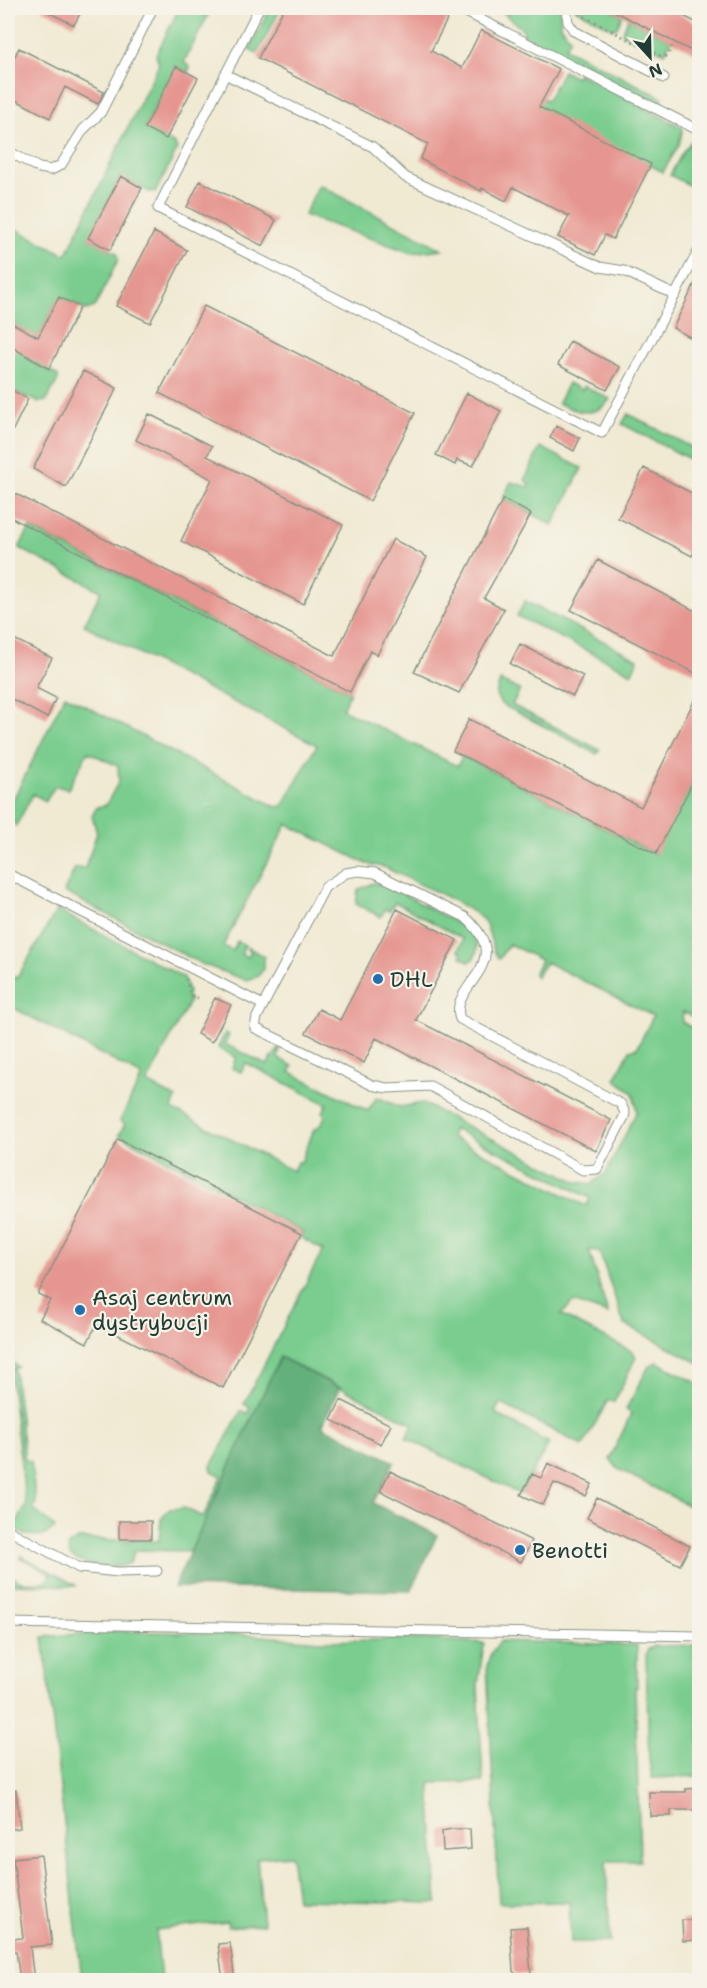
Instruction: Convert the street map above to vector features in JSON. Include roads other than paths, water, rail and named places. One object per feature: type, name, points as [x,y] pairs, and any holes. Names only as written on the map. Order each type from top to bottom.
[{"type":"lane","points":[[8,151],[39,168],[51,170],[61,165],[83,130],[101,112],[153,8]]},
{"type":"lane","points":[[259,8],[158,208],[602,433],[699,248]]},
{"type":"lane","points":[[458,8],[699,131]]},
{"type":"lane","points":[[566,8],[568,22],[574,31],[664,78]]},
{"type":"lane","points":[[225,74],[373,147],[405,177],[600,267],[624,271],[675,295]]},
{"type":"lane","points":[[346,873],[375,873],[465,917],[482,936],[485,960],[458,1008],[460,1019],[621,1104],[625,1113],[624,1118],[597,1169],[583,1170],[430,1086],[387,1088],[372,1085],[261,1033],[255,1028],[255,1023],[263,1005],[325,887],[346,873]]},
{"type":"lane","points":[[8,874],[263,1005]]},
{"type":"lane","points":[[8,1530],[79,1569],[117,1572],[157,1571]]},
{"type":"lane","points":[[8,1623],[699,1636]]},
{"type":"place","name":"DHL","points":[[378,979]]},
{"type":"place","name":"Asaj centrum dystrybucji","points":[[80,1310]]},
{"type":"place","name":"Benotti","points":[[520,1550]]}]
